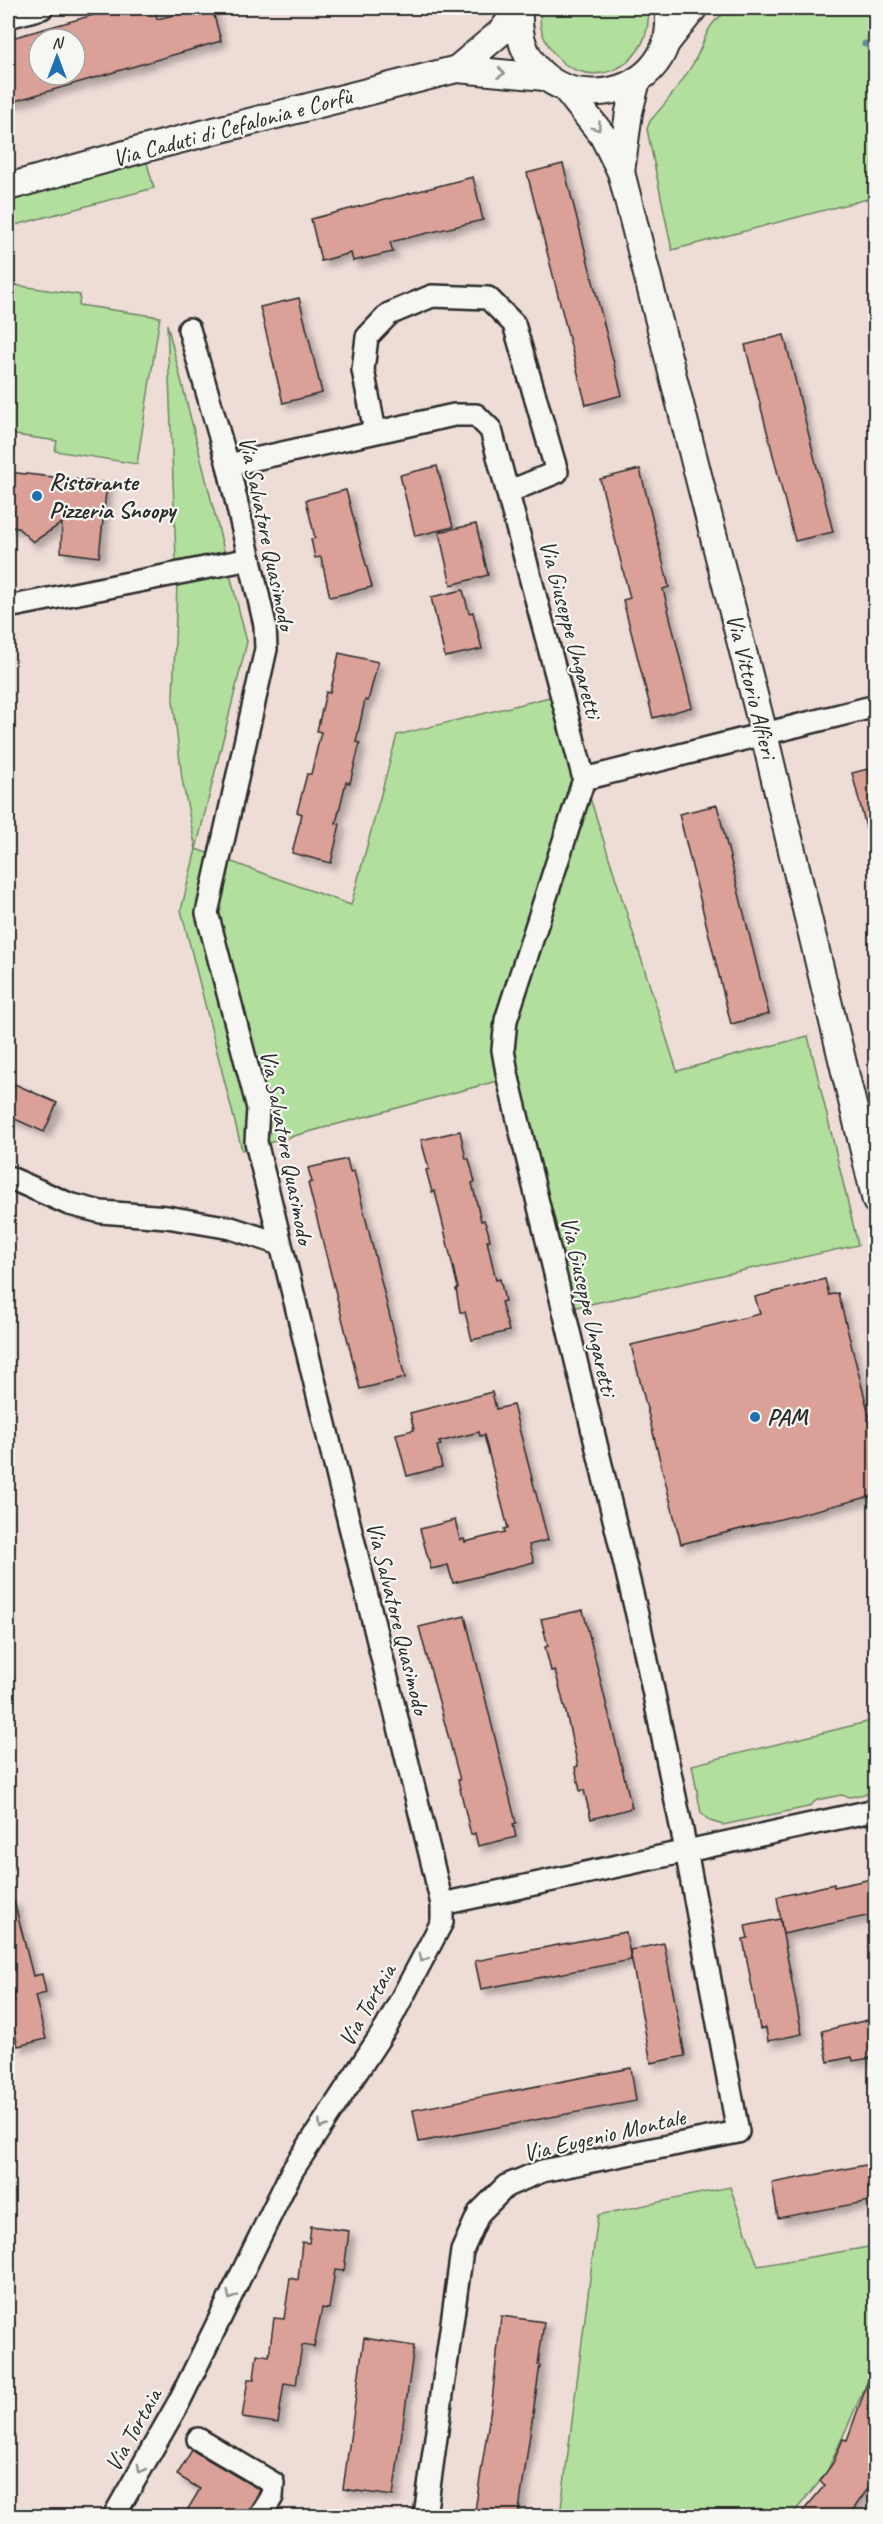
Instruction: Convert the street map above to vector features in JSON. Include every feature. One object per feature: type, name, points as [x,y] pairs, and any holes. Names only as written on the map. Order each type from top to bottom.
[{"type":"street","points":[[8,17],[42,8]]},
{"type":"street","name":"Via Caduti di Cefalonia e Corfù","points":[[457,69],[501,32],[519,8]]},
{"type":"street","name":"Via Vittorio Alfieri","points":[[519,8],[519,34],[528,56],[555,82],[603,136],[621,172],[764,734],[876,1201]]},
{"type":"street","points":[[665,45],[669,19],[668,8]]},
{"type":"street","points":[[637,80],[655,63],[665,45],[694,8]]},
{"type":"street","name":"Via Caduti di Cefalonia e Corfù","points":[[8,187],[457,69],[555,82],[588,94],[613,91],[637,80]]},
{"type":"street","name":"Via Vittorio Alfieri","points":[[621,172],[629,111],[637,80]]},
{"type":"street","points":[[375,431],[363,370],[367,337],[389,314],[432,296],[488,298],[513,324],[556,472],[508,492]]},
{"type":"street","name":"Via Salvatore Quasimodo","points":[[189,329],[228,465],[265,625],[266,649],[207,913],[258,1108],[256,1142],[280,1244],[442,1904]]},
{"type":"street","name":"Via Giuseppe Ungaretti","points":[[228,465],[454,415],[476,415],[491,430],[585,779],[506,1020],[503,1050],[640,1627],[686,1850]]},
{"type":"street","points":[[8,607],[250,559]]},
{"type":"street","points":[[585,779],[876,706]]},
{"type":"street","points":[[8,1177],[69,1204],[90,1210],[168,1217],[221,1226],[280,1244]]},
{"type":"street","points":[[442,1904],[876,1810]]},
{"type":"street","name":"Via Eugenio Montale","points":[[425,2517],[462,2251],[479,2213],[506,2186],[542,2171],[738,2132],[686,1850]]},
{"type":"street","name":"Via Tortaia","points":[[114,2517],[179,2402],[292,2171],[387,2026],[442,1922],[442,1904]]},
{"type":"street","points":[[198,2439],[273,2483],[272,2497],[260,2517]]},
{"type":"green space","points":[[542,8],[648,8],[647,30],[639,49],[627,62],[611,71],[594,74],[576,70],[560,60],[543,35],[540,17]]},
{"type":"green space","points":[[733,8],[875,8],[875,197],[672,250],[647,129],[650,121],[689,70],[711,25]]},
{"type":"green space","points":[[143,149],[154,188],[8,227],[8,187]]},
{"type":"green space","points":[[8,284],[80,295],[79,305],[160,317],[137,464],[55,451],[57,441],[8,434]]},
{"type":"green space","points":[[167,324],[247,642],[196,849],[182,779],[173,700],[177,584]]},
{"type":"green space","points":[[562,694],[584,779],[677,1071],[808,1036],[858,1245],[563,1310],[508,1078],[242,1150],[181,910],[196,849],[351,905],[397,735]]},
{"type":"green space","points":[[875,1720],[875,1792],[817,1800],[808,1807],[723,1825],[710,1821],[701,1813],[692,1765]]},
{"type":"green space","points":[[730,2187],[758,2266],[875,2246],[875,2372],[869,2378],[826,2474],[791,2516],[560,2516],[598,2215]]},
{"type":"building","points":[[118,8],[154,8],[157,19],[212,8],[221,41],[87,80],[87,27],[51,27]]},
{"type":"building","points":[[27,34],[27,87],[63,87],[8,103],[8,39]]},
{"type":"building","points":[[563,164],[622,395],[586,405],[527,173]]},
{"type":"building","points":[[473,177],[483,220],[390,242],[393,252],[353,261],[351,253],[321,261],[311,219]]},
{"type":"building","points":[[299,298],[322,393],[283,403],[260,307]]},
{"type":"building","points":[[784,335],[833,532],[795,541],[745,345]]},
{"type":"building","points":[[437,466],[453,527],[415,536],[400,475]]},
{"type":"building","points":[[640,469],[669,587],[663,589],[692,707],[653,718],[623,600],[630,598],[600,479]]},
{"type":"building","points":[[8,472],[107,483],[99,557],[61,552],[62,523],[33,542],[18,528],[8,527]]},
{"type":"building","points":[[346,490],[372,587],[330,597],[321,557],[315,558],[311,539],[315,538],[306,500]]},
{"type":"building","points":[[476,524],[488,575],[451,585],[439,532]]},
{"type":"building","points":[[463,590],[469,613],[473,612],[482,649],[445,657],[431,597]]},
{"type":"building","points":[[339,653],[378,662],[368,701],[365,700],[356,742],[360,743],[350,783],[346,782],[336,823],[340,824],[331,863],[292,853],[302,814],[297,812],[307,774],[311,774],[321,732],[317,731],[326,692],[330,693]]},
{"type":"building","points":[[876,767],[876,838],[869,839],[852,773]]},
{"type":"building","points":[[717,805],[769,1014],[731,1024],[679,814]]},
{"type":"building","points":[[8,1081],[57,1103],[44,1132],[8,1116]]},
{"type":"building","points":[[460,1131],[466,1159],[469,1159],[475,1182],[472,1183],[481,1221],[484,1220],[488,1231],[490,1240],[487,1241],[496,1280],[500,1279],[505,1301],[501,1302],[509,1331],[472,1340],[465,1312],[460,1312],[456,1289],[458,1288],[435,1191],[432,1192],[426,1170],[429,1169],[421,1140]]},
{"type":"building","points":[[347,1159],[350,1172],[354,1171],[405,1378],[360,1389],[308,1183],[312,1182],[308,1168]]},
{"type":"building","points":[[825,1279],[829,1295],[838,1293],[876,1442],[876,1495],[681,1544],[631,1345],[760,1314],[755,1297]]},
{"type":"building","points":[[492,1392],[496,1409],[513,1405],[548,1540],[529,1545],[534,1562],[453,1583],[448,1565],[431,1569],[420,1529],[455,1520],[460,1540],[464,1539],[465,1542],[505,1532],[504,1529],[508,1528],[484,1435],[480,1436],[479,1432],[439,1442],[441,1445],[437,1446],[442,1467],[407,1476],[396,1434],[414,1430],[410,1413]]},
{"type":"building","points":[[583,1610],[632,1808],[591,1819],[584,1790],[580,1791],[575,1767],[578,1766],[566,1713],[555,1670],[551,1671],[541,1619]]},
{"type":"building","points":[[465,1616],[516,1823],[513,1824],[516,1837],[478,1846],[475,1833],[471,1835],[458,1780],[460,1780],[419,1627]]},
{"type":"building","points":[[876,1878],[876,1914],[783,1934],[777,1897],[834,1884],[834,1887]]},
{"type":"building","points":[[14,1901],[33,1976],[42,1974],[46,1993],[35,1996],[46,2039],[18,2046],[8,2005],[15,2002],[8,1972],[8,1902]]},
{"type":"building","points":[[780,1919],[802,2034],[768,2041],[766,2028],[760,2029],[743,1939],[748,1938],[745,1926]]},
{"type":"building","points":[[626,1932],[631,1960],[481,1989],[475,1961]]},
{"type":"building","points":[[664,1943],[685,2056],[651,2063],[630,1950]]},
{"type":"building","points":[[876,2018],[876,2057],[853,2061],[852,2057],[828,2062],[822,2031]]},
{"type":"building","points":[[631,2068],[636,2101],[419,2142],[413,2110]]},
{"type":"building","points":[[876,2163],[876,2200],[778,2218],[772,2183]]},
{"type":"building","points":[[311,2226],[349,2231],[344,2271],[335,2270],[329,2309],[322,2308],[314,2347],[302,2345],[296,2385],[284,2383],[278,2423],[242,2418],[248,2379],[254,2379],[257,2354],[269,2356],[274,2318],[284,2319],[290,2278],[298,2280],[302,2242],[309,2243]]},
{"type":"building","points":[[501,2316],[544,2322],[538,2365],[540,2365],[518,2517],[474,2517],[492,2401]]},
{"type":"building","points":[[364,2338],[414,2346],[393,2496],[343,2489]]},
{"type":"building","points":[[873,2368],[876,2369],[876,2477],[848,2517],[798,2517],[825,2485],[820,2481],[833,2463],[843,2439],[847,2440]]},
{"type":"building","points":[[192,2450],[260,2490],[247,2517],[183,2517],[200,2489],[177,2475]]},
{"type":"waterway","points":[[865,44],[876,44]]},
{"type":"place","name":"Ristorante Pizzeria Snoopy","points":[[37,496]]},
{"type":"place","name":"PAM","points":[[755,1417]]}]
